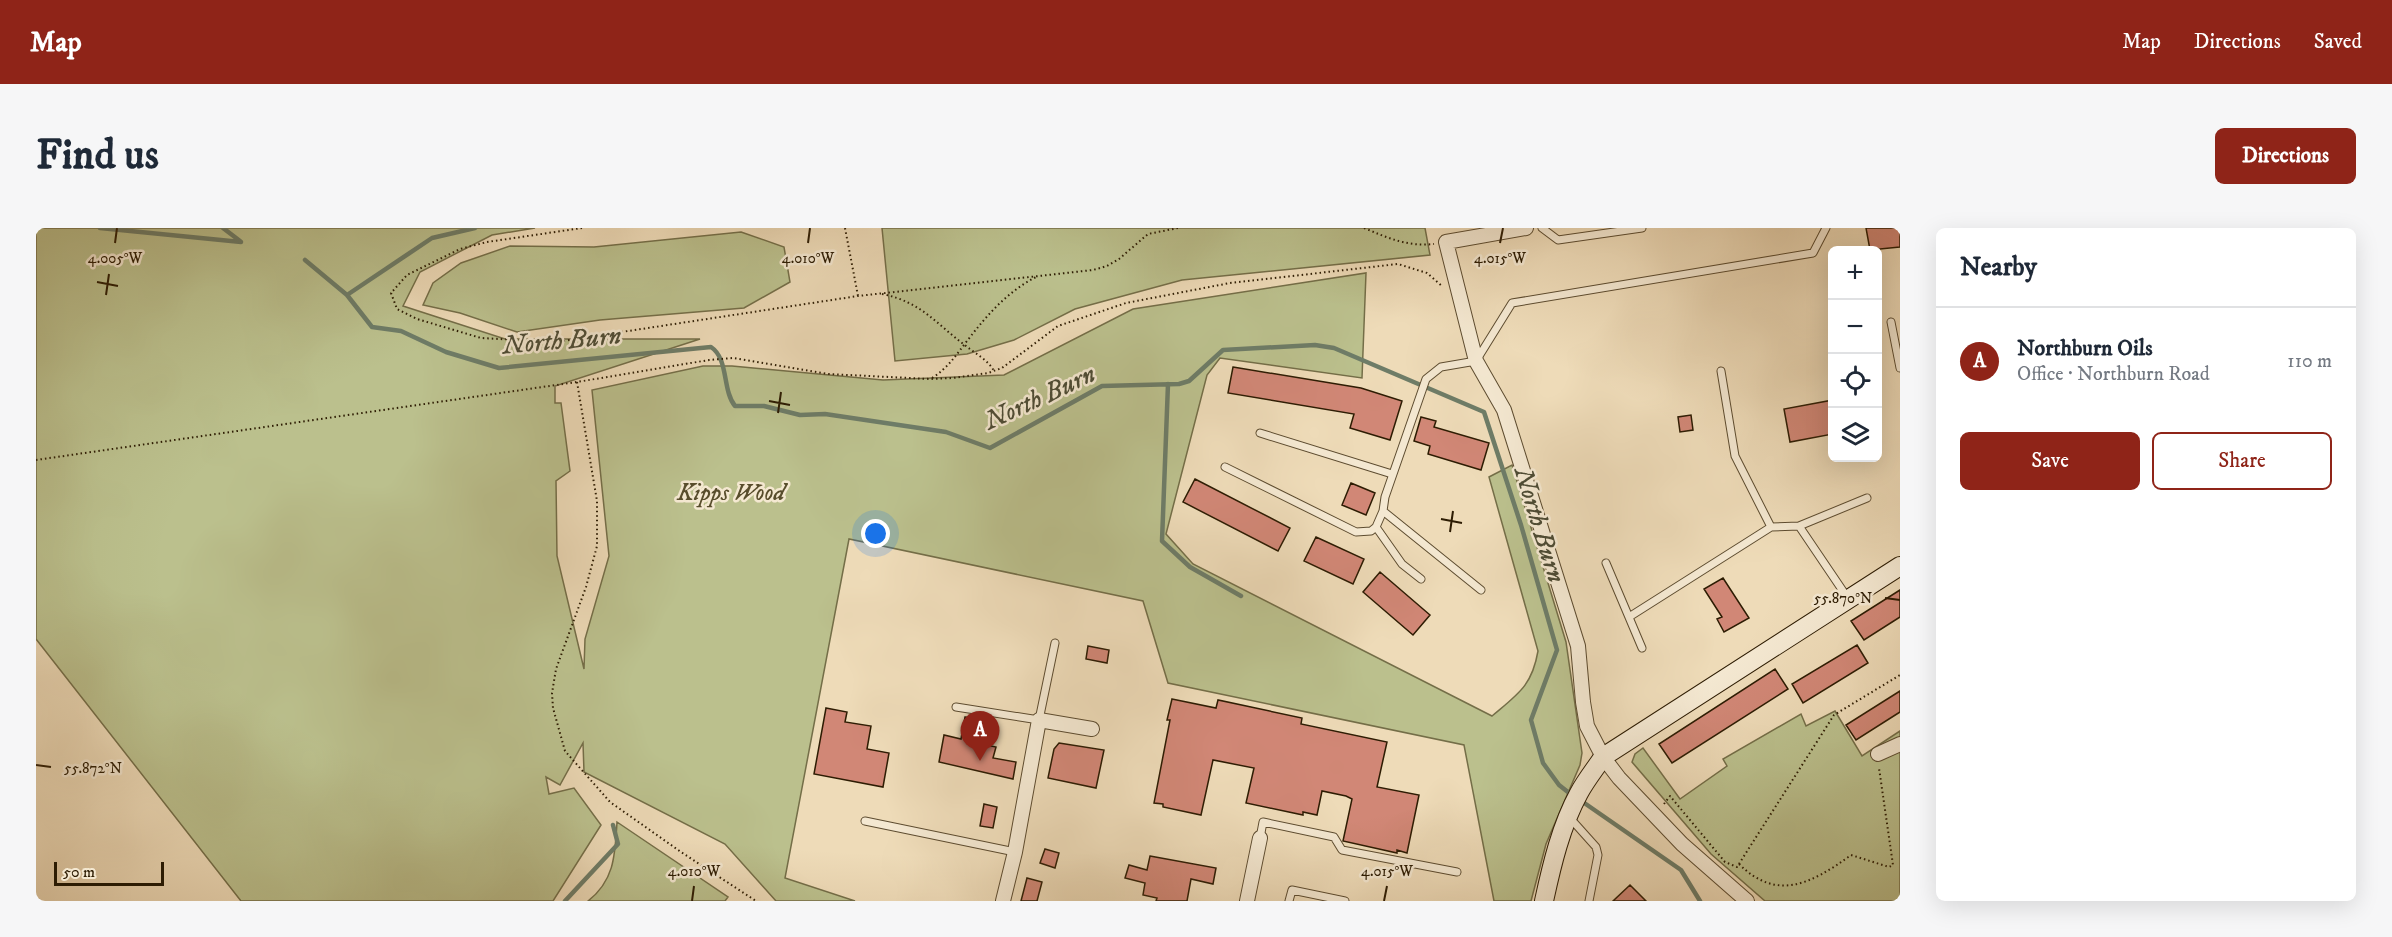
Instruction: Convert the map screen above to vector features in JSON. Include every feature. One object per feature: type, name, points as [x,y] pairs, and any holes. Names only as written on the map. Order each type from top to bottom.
[{"type":"main road","points":[[1544,901],[1552,866],[1574,804],[1603,757],[1900,566]]},
{"type":"street","points":[[1526,228],[1446,242],[1476,361],[1504,410],[1578,646],[1582,702],[1587,726],[1603,757],[1619,778],[1682,844],[1747,901]]},
{"type":"street","points":[[1003,901],[1039,720],[1092,729]]},
{"type":"street","points":[[1878,753],[1900,744]]},
{"type":"street","points":[[1247,901],[1260,838]]},
{"type":"lane","points":[[1542,228],[1558,240],[1642,228]]},
{"type":"lane","points":[[1225,466],[1356,532],[1364,533],[1376,527],[1383,511],[1392,474],[1426,379],[1441,367],[1476,361],[1512,303],[1813,253],[1826,228]]},
{"type":"lane","points":[[1891,322],[1900,368]]},
{"type":"lane","points":[[1721,371],[1735,456],[1771,527]]},
{"type":"lane","points":[[1260,433],[1392,474]]},
{"type":"lane","points":[[1629,617],[1771,527],[1799,526],[1867,498]]},
{"type":"lane","points":[[1383,511],[1481,590]]},
{"type":"lane","points":[[1799,526],[1849,599]]},
{"type":"lane","points":[[1376,527],[1402,564],[1421,579]]},
{"type":"lane","points":[[1606,563],[1642,648]]},
{"type":"lane","points":[[956,707],[1039,720],[1055,643]]},
{"type":"lane","points":[[1574,804],[1598,855],[1589,901]]},
{"type":"lane","points":[[865,821],[1014,852]]},
{"type":"lane","points":[[1260,838],[1263,822],[1334,837],[1342,850],[1457,872]]},
{"type":"lane","points":[[1289,901],[1292,890],[1345,901]]},
{"type":"path","points":[[582,228],[487,242],[460,249],[407,276],[391,293],[392,300],[397,309],[417,319],[481,338],[556,342],[858,296],[1093,270],[1107,266],[1148,234],[1178,228]]},
{"type":"path","points":[[845,228],[858,296]]},
{"type":"path","points":[[1364,228],[1401,243],[1416,246],[1446,242]]},
{"type":"path","points":[[36,460],[577,382],[709,360],[733,358],[828,374],[953,378],[1002,368],[1058,326],[1126,303],[1230,283],[1398,264],[1427,273],[1460,299]]},
{"type":"path","points":[[930,379],[949,366],[1001,301],[1019,286],[1039,276]]},
{"type":"path","points":[[880,294],[913,303],[930,314],[964,345],[987,362],[994,371]]},
{"type":"path","points":[[577,382],[597,501],[597,546],[586,587],[556,669],[552,693],[553,708],[565,751],[610,802],[690,859],[756,901]]},
{"type":"path","points":[[1654,815],[1670,796],[1725,862],[1737,867],[1834,715],[1900,675]]},
{"type":"path","points":[[1878,753],[1893,865]]},
{"type":"path","points":[[1814,884],[1851,855],[1889,867],[1893,865],[1900,868]]},
{"type":"path","points":[[1738,864],[1745,875]]},
{"type":"green space","name":"Kipps Wood","points":[[36,228],[535,228],[492,235],[420,272],[403,306],[505,339],[700,339],[555,386],[555,403],[561,403],[570,471],[556,481],[557,556],[584,669],[585,639],[609,556],[592,390],[703,366],[732,366],[883,380],[1004,375],[1133,309],[1366,273],[1362,378],[1220,358],[1207,375],[1166,534],[1193,564],[1492,716],[1528,681],[1538,651],[1489,477],[1512,465],[1566,642],[1582,753],[1580,765],[1546,844],[1531,901],[1494,901],[1464,745],[1168,683],[1143,601],[849,539],[785,878],[855,901],[776,901],[725,844],[584,772],[583,743],[560,785],[546,777],[549,794],[574,788],[601,825],[553,901],[241,901],[36,639]]},
{"type":"green space","points":[[882,228],[1425,228],[1430,255],[1182,280],[1075,309],[1014,340],[967,354],[895,361]]},
{"type":"green space","points":[[741,232],[784,247],[790,282],[744,308],[600,320],[517,332],[460,313],[423,305],[433,283],[461,263],[510,246],[594,247]]},
{"type":"green space","points":[[1835,711],[1862,756],[1900,731],[1900,901],[1765,901],[1711,854],[1632,762],[1635,754],[1643,748],[1680,799],[1727,766],[1723,759],[1801,714],[1806,726]]},
{"type":"green space","points":[[617,822],[728,897],[725,901],[588,901],[597,893],[609,875],[614,856]]},
{"type":"building","points":[[1866,228],[1900,228],[1900,247],[1882,249],[1882,246],[1869,246]]},
{"type":"building","points":[[1233,367],[1361,388],[1402,401],[1390,440],[1350,428],[1354,414],[1228,393]]},
{"type":"building","points":[[1828,401],[1828,435],[1790,442],[1784,409]]},
{"type":"building","points":[[1691,415],[1693,430],[1680,432],[1678,417]]},
{"type":"building","points":[[1421,417],[1436,421],[1434,427],[1489,443],[1481,470],[1428,454],[1430,446],[1414,441]]},
{"type":"building","points":[[1195,479],[1290,528],[1278,551],[1183,502]]},
{"type":"building","points":[[1351,483],[1375,493],[1366,515],[1342,505]]},
{"type":"building","points":[[1316,537],[1364,559],[1353,584],[1304,561]]},
{"type":"building","points":[[1380,572],[1430,615],[1413,635],[1363,592]]},
{"type":"building","points":[[1723,578],[1749,618],[1724,632],[1717,619],[1722,617],[1704,589]]},
{"type":"building","points":[[1900,590],[1900,617],[1864,640],[1851,621]]},
{"type":"building","points":[[1857,645],[1868,663],[1803,703],[1792,684]]},
{"type":"building","points":[[1088,646],[1109,650],[1107,663],[1086,659]]},
{"type":"building","points":[[1775,669],[1788,689],[1672,763],[1659,744]]},
{"type":"building","points":[[1900,691],[1900,712],[1856,740],[1846,725]]},
{"type":"building","points":[[1172,699],[1216,708],[1218,700],[1302,718],[1301,724],[1387,742],[1377,787],[1419,795],[1407,853],[1397,850],[1397,853],[1343,841],[1352,799],[1346,796],[1322,791],[1317,815],[1303,812],[1303,815],[1246,803],[1254,768],[1213,760],[1201,815],[1154,803]]},
{"type":"building","points":[[826,708],[847,712],[845,722],[871,726],[867,749],[889,753],[883,787],[814,774]]},
{"type":"building","points":[[965,717],[977,719],[972,742],[996,747],[993,758],[1016,762],[1013,779],[939,762],[944,735],[961,739]]},
{"type":"building","points":[[1059,743],[1104,750],[1096,788],[1048,778],[1054,749]]},
{"type":"building","points":[[984,804],[997,807],[993,828],[980,826]]},
{"type":"building","points":[[1045,849],[1059,853],[1055,868],[1040,863]]},
{"type":"building","points":[[1150,856],[1216,868],[1213,884],[1191,879],[1187,901],[1156,901],[1157,898],[1143,895],[1145,883],[1125,878],[1129,865],[1147,870]]},
{"type":"building","points":[[1027,878],[1042,882],[1037,901],[1021,901]]},
{"type":"building","points":[[1630,885],[1646,901],[1613,901]]},
{"type":"waterway","points":[[100,228],[241,242]]},
{"type":"waterway","name":"North Burn","points":[[223,228],[240,241]]},
{"type":"waterway","points":[[347,295],[432,238],[475,228]]},
{"type":"waterway","name":"North Burn","points":[[305,260],[347,295],[372,327],[401,331],[446,352],[499,368],[711,347],[721,359],[728,392],[735,406],[764,406],[800,415],[825,414],[946,432],[990,448],[1102,386],[1179,384],[1189,381],[1223,350],[1315,345],[1334,348],[1484,412],[1521,525],[1557,650],[1531,720],[1543,763],[1559,785],[1573,796]]},
{"type":"waterway","points":[[1168,384],[1162,541],[1190,567],[1241,596]]},
{"type":"waterway","name":"North Burn","points":[[1580,800],[1681,870],[1700,901]]},
{"type":"waterway","points":[[565,901],[618,844],[613,825]]},
{"type":"place","name":"Northburn Oils","points":[[980,761]]}]
